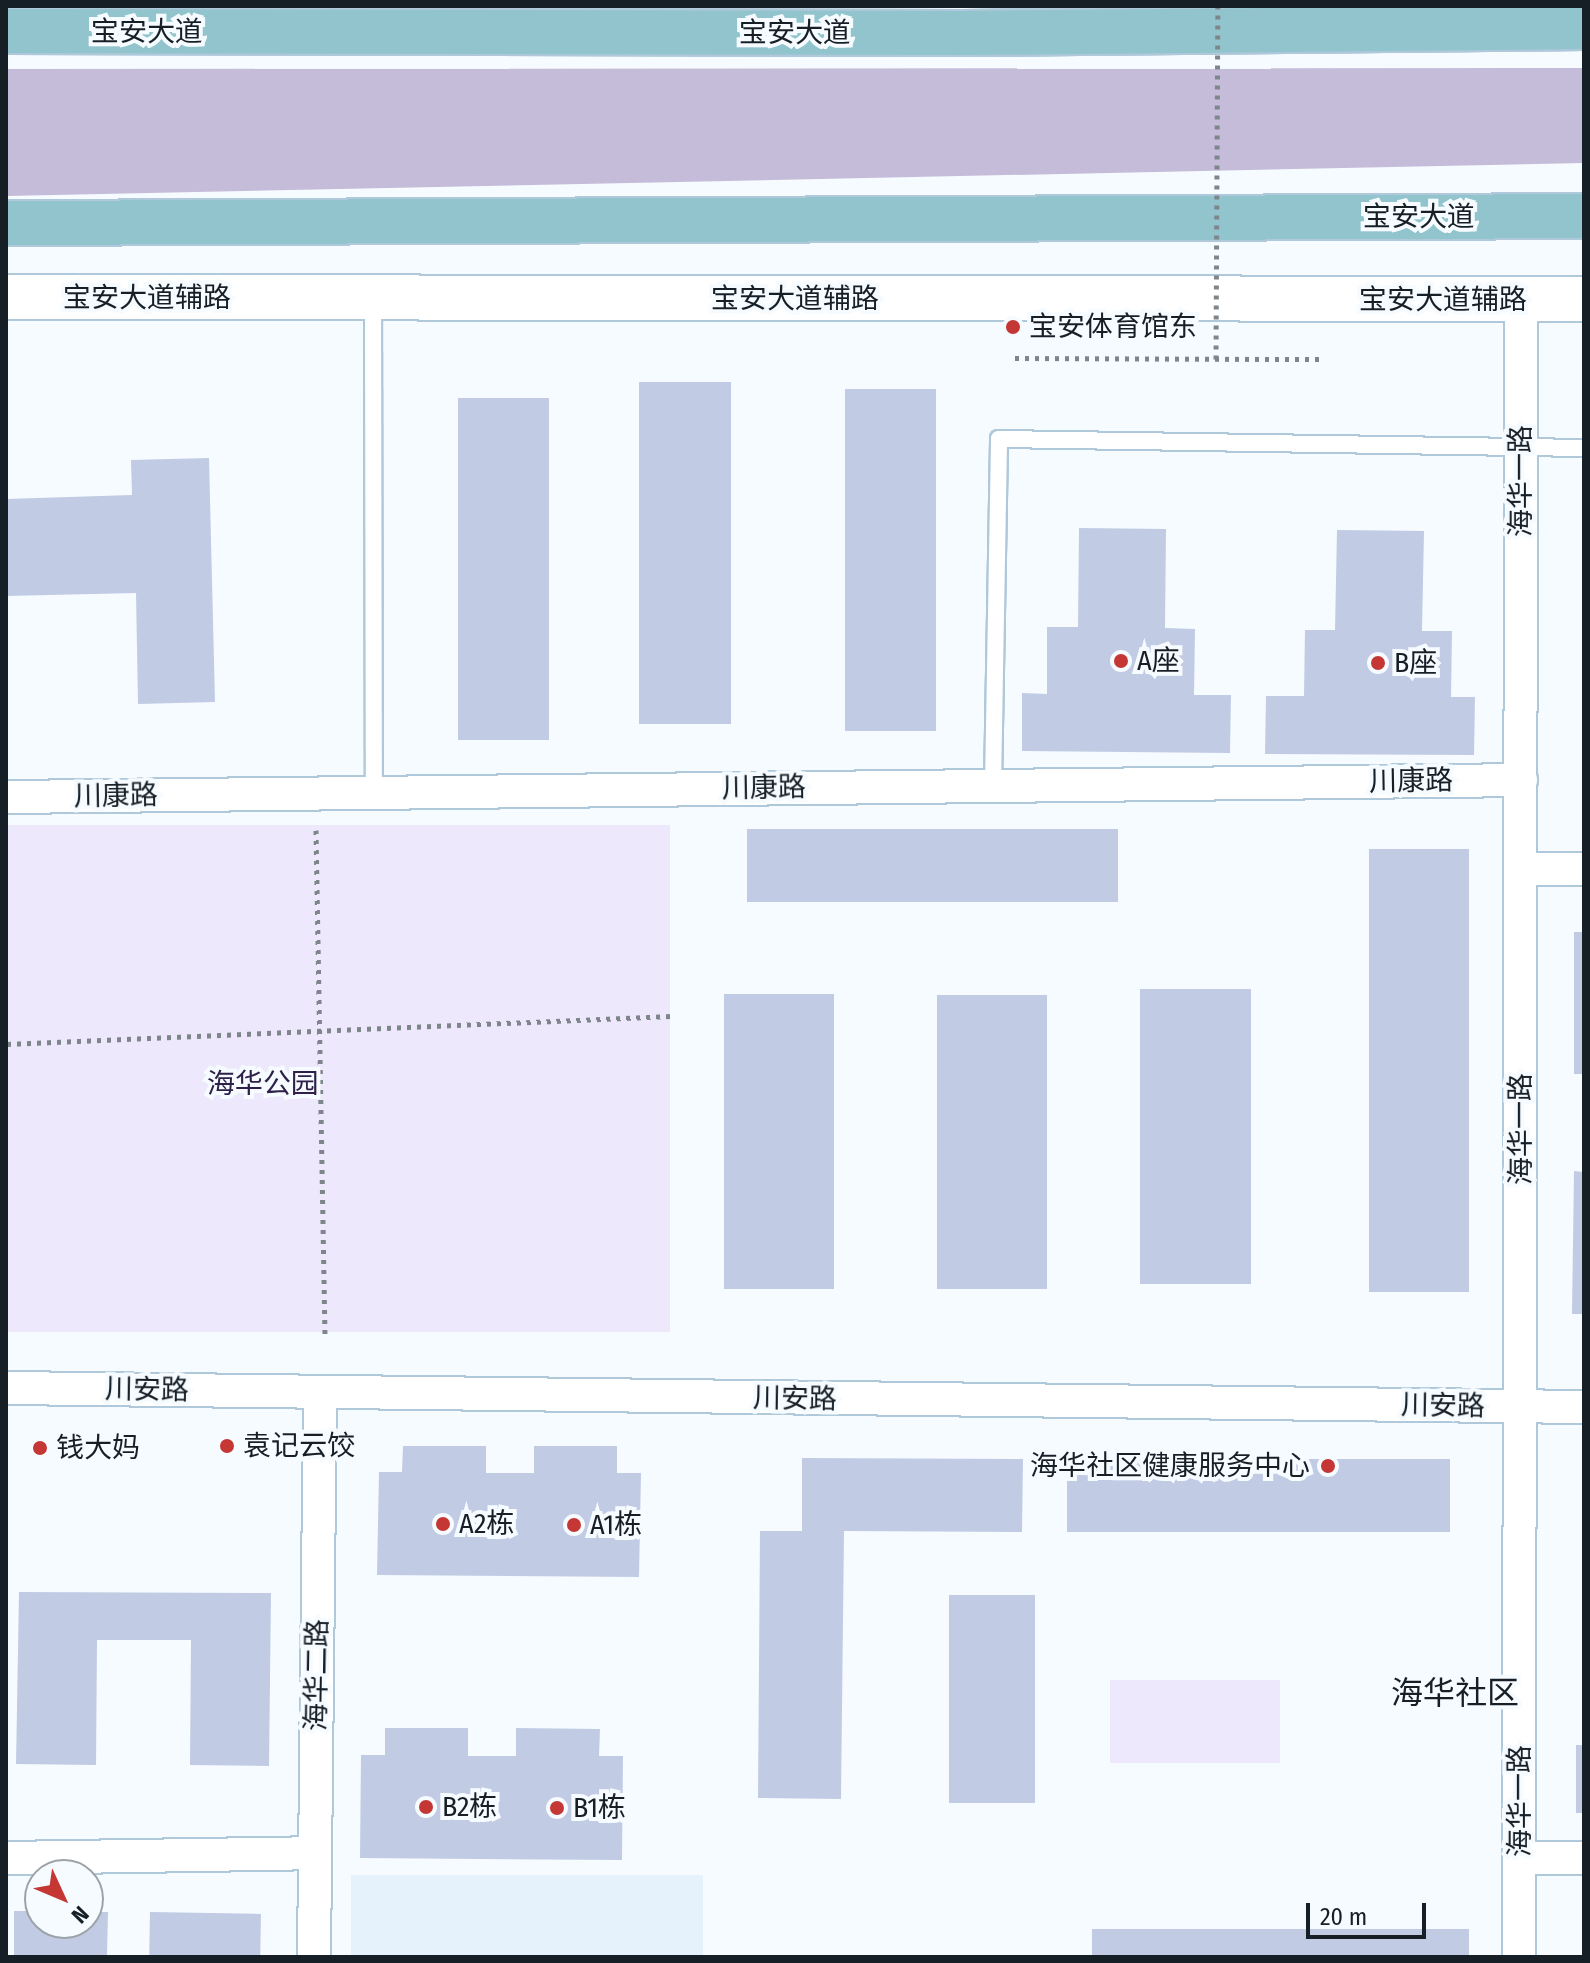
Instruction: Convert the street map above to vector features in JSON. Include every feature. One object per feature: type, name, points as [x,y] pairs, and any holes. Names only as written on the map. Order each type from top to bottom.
[{"type":"main road","name":"宝安大道","points":[[6,31],[1584,27]]},
{"type":"main road","name":"宝安大道","points":[[6,223],[1584,216]]},
{"type":"main road","name":"宝安大道辅路","points":[[6,297],[1584,299]]},
{"type":"street","name":"海华一路","points":[[1519,1957],[1521,301]]},
{"type":"street","name":"川康路","points":[[6,797],[1521,780]]},
{"type":"street","points":[[1521,869],[1584,869]]},
{"type":"street","name":"川安路","points":[[6,1388],[1584,1407]]},
{"type":"street","name":"海华二路","points":[[314,1957],[320,1393]]},
{"type":"street","points":[[6,1858],[315,1853]]},
{"type":"street","points":[[1519,1858],[1584,1858]]},
{"type":"lane","points":[[373,298],[374,793]]},
{"type":"lane","points":[[993,786],[999,439],[1584,448]]},
{"type":"path","points":[[1216,359],[1218,6]]},
{"type":"path","points":[[1015,358],[1319,359]]},
{"type":"path","points":[[316,830],[322,1031],[325,1337]]},
{"type":"path","points":[[7,1044],[671,1016]]},
{"type":"shaded area","points":[[1584,68],[1584,163],[6,196],[6,69]]},
{"type":"shaded area","points":[[351,1875],[703,1875],[703,1957],[351,1957]]},
{"type":"green space","name":"海华公园","points":[[6,825],[670,825],[670,1332],[6,1332]]},
{"type":"green space","points":[[1110,1680],[1280,1680],[1280,1763],[1110,1763]]},
{"type":"building","points":[[639,382],[731,382],[731,724],[639,724]]},
{"type":"building","points":[[845,389],[936,389],[936,731],[845,731]]},
{"type":"building","points":[[458,398],[549,398],[549,740],[458,740]]},
{"type":"building","points":[[209,458],[215,702],[138,704],[136,593],[6,596],[6,499],[132,495],[131,460]]},
{"type":"building","name":"A座","points":[[1079,528],[1166,529],[1165,628],[1195,629],[1194,695],[1231,695],[1230,753],[1022,751],[1022,693],[1047,694],[1047,627],[1078,627]]},
{"type":"building","name":"B座","points":[[1337,530],[1424,531],[1422,631],[1452,631],[1451,697],[1475,697],[1474,755],[1265,754],[1266,696],[1304,696],[1305,630],[1335,630]]},
{"type":"building","points":[[747,829],[1118,829],[1118,902],[747,902]]},
{"type":"building","points":[[1369,849],[1469,849],[1469,1292],[1369,1292]]},
{"type":"building","points":[[1574,932],[1584,932],[1584,1074],[1574,1074]]},
{"type":"building","points":[[1140,989],[1251,989],[1251,1284],[1140,1284]]},
{"type":"building","points":[[724,994],[834,994],[834,1289],[724,1289]]},
{"type":"building","points":[[937,995],[1047,995],[1047,1289],[937,1289]]},
{"type":"building","points":[[1574,1171],[1584,1172],[1584,1314],[1572,1314]]},
{"type":"building","points":[[403,1446],[486,1446],[486,1473],[534,1473],[534,1446],[617,1446],[617,1473],[641,1473],[639,1577],[377,1575],[379,1472],[402,1472]]},
{"type":"building","points":[[802,1458],[1023,1459],[1022,1532],[844,1531],[841,1799],[758,1798],[760,1531],[802,1531]]},
{"type":"building","points":[[1067,1459],[1450,1459],[1450,1532],[1067,1532]]},
{"type":"building","points":[[19,1592],[271,1593],[269,1766],[190,1765],[191,1640],[97,1640],[96,1765],[16,1764]]},
{"type":"building","points":[[949,1595],[1035,1595],[1035,1803],[949,1803]]},
{"type":"building","points":[[385,1728],[468,1728],[468,1756],[516,1756],[516,1728],[600,1729],[599,1756],[623,1756],[622,1860],[360,1858],[361,1755],[385,1755]]},
{"type":"building","points":[[1576,1745],[1584,1745],[1584,1813],[1576,1813]]},
{"type":"building","points":[[14,1911],[24,1911],[24,1939],[104,1939],[104,1912],[108,1912],[107,1957],[14,1957]]},
{"type":"building","points":[[150,1912],[261,1914],[260,1957],[149,1957]]},
{"type":"building","points":[[1092,1929],[1469,1929],[1469,1957],[1092,1957]]},
{"type":"place","name":"宝安体育馆东","points":[[1013,327]]},
{"type":"place","name":"A座","points":[[1121,661]]},
{"type":"place","name":"B座","points":[[1378,663]]},
{"type":"place","name":"袁记云饺","points":[[227,1446]]},
{"type":"place","name":"钱大妈","points":[[40,1448]]},
{"type":"place","name":"海华社区健康服务中心","points":[[1328,1466]]},
{"type":"place","name":"A2栋","points":[[443,1524]]},
{"type":"place","name":"A1栋","points":[[574,1525]]},
{"type":"place","name":"B2栋","points":[[426,1807]]},
{"type":"place","name":"B1栋","points":[[557,1808]]},
{"type":"district","name":"海华社区","points":[[1455,1693]]}]
